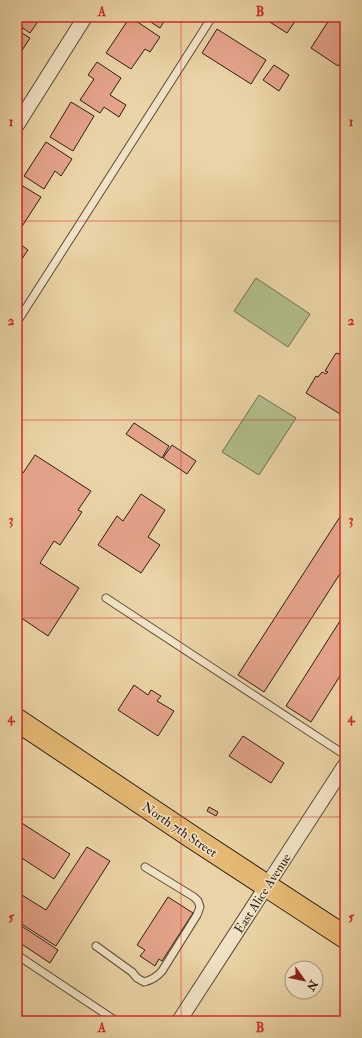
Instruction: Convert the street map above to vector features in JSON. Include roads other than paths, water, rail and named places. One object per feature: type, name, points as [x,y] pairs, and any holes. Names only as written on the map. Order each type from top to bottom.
[{"type":"main road","name":"North 7th Street","points":[[17,720],[345,937]]},
{"type":"street","points":[[17,125],[86,17]]},
{"type":"street","name":"East Alice Avenue","points":[[179,1021],[345,765]]},
{"type":"lane","points":[[17,322],[212,17]]},
{"type":"lane","points":[[106,598],[345,755]]},
{"type":"lane","points":[[96,946],[132,972],[137,978],[144,982],[151,980],[158,976],[162,971],[197,915],[200,907],[198,901],[194,897],[145,866]]},
{"type":"lane","points":[[17,955],[116,1021]]}]
